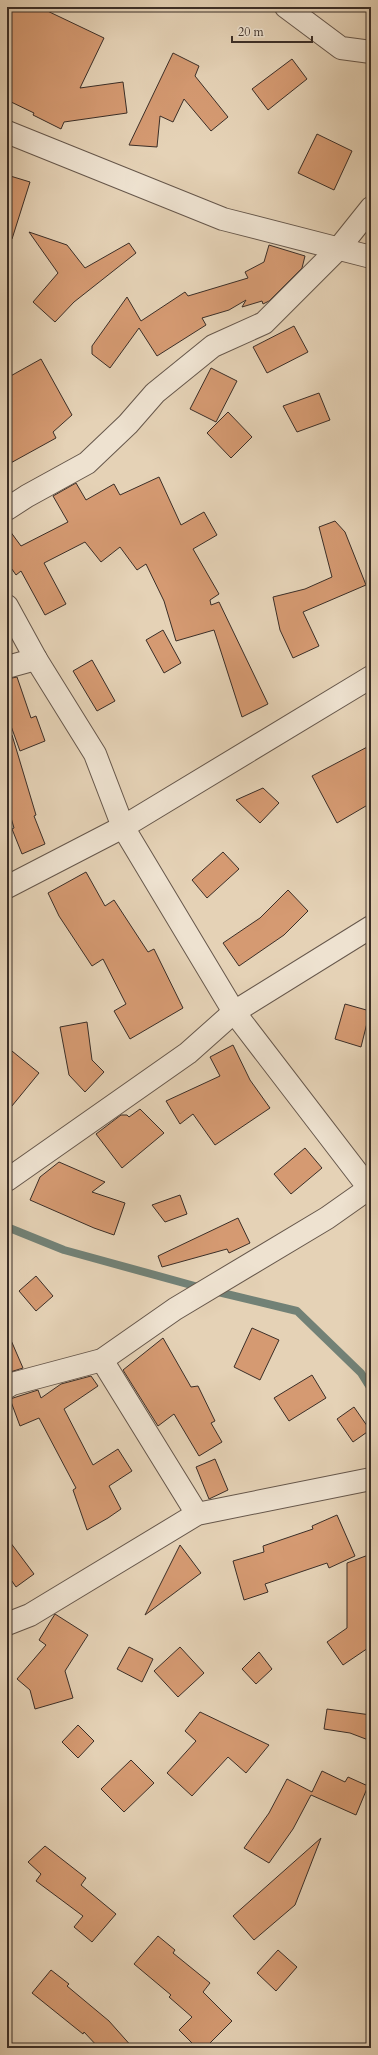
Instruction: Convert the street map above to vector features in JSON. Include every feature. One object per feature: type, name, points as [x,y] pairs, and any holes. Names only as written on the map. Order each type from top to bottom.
[{"type":"street","points":[[286,7],[341,48],[371,52]]},
{"type":"street","points":[[7,132],[223,219],[371,257]]},
{"type":"street","points":[[7,509],[27,496],[87,463],[128,424],[155,393],[214,346],[264,323],[339,248],[371,208]]},
{"type":"street","points":[[7,606],[36,659],[95,754],[123,827],[234,1012],[370,1188],[327,1218],[175,1309],[102,1360],[12,1384],[7,1387]]},
{"type":"street","points":[[7,667],[36,659]]},
{"type":"street","points":[[7,887],[123,827],[371,677]]},
{"type":"street","points":[[7,1180],[188,1053],[234,1012],[371,926]]},
{"type":"street","points":[[102,1360],[197,1514]]},
{"type":"street","points":[[7,1624],[30,1616],[197,1514],[371,1480]]},
{"type":"building","points":[[7,7],[39,7],[104,38],[80,88],[123,82],[127,113],[64,122],[61,129],[33,115],[34,113],[7,100]]},
{"type":"building","points":[[173,53],[199,66],[195,76],[228,117],[211,131],[184,99],[173,122],[160,116],[157,147],[129,145]]},
{"type":"building","points":[[292,59],[307,79],[268,110],[252,89]]},
{"type":"building","points":[[317,134],[352,151],[334,190],[298,173]]},
{"type":"building","points":[[7,175],[30,182],[12,239],[7,238]]},
{"type":"building","points":[[29,232],[67,245],[85,268],[129,243],[136,253],[74,302],[55,322],[33,302],[58,273]]},
{"type":"building","points":[[269,245],[305,256],[302,268],[269,301],[263,304],[262,301],[242,307],[246,300],[229,310],[202,318],[206,325],[157,356],[139,328],[110,368],[92,354],[92,346],[127,297],[141,321],[185,292],[188,296],[248,278],[245,272],[264,262]]},
{"type":"building","points":[[294,326],[308,352],[267,373],[253,347]]},
{"type":"building","points":[[41,359],[72,415],[53,432],[56,438],[7,465],[7,378]]},
{"type":"building","points":[[211,368],[237,381],[216,422],[190,409]]},
{"type":"building","points":[[319,393],[330,420],[297,432],[283,406]]},
{"type":"building","points":[[228,412],[252,437],[231,458],[207,433]]},
{"type":"building","points":[[159,477],[181,525],[204,512],[217,535],[193,549],[219,594],[210,600],[211,605],[219,602],[268,704],[242,717],[214,630],[176,641],[164,601],[146,564],[137,570],[120,547],[101,562],[85,542],[44,563],[66,604],[45,615],[21,571],[16,575],[7,562],[7,527],[21,546],[68,522],[53,496],[76,483],[86,500],[114,484],[120,495]]},
{"type":"building","points":[[335,521],[345,532],[366,585],[303,612],[319,646],[293,658],[280,630],[273,597],[305,589],[332,577],[319,527]]},
{"type":"building","points":[[163,630],[181,663],[164,673],[146,640]]},
{"type":"building","points":[[92,660],[115,701],[97,711],[73,671]]},
{"type":"building","points":[[17,677],[31,718],[36,716],[45,741],[20,751],[7,715],[7,679]]},
{"type":"building","points":[[12,735],[36,815],[34,816],[45,844],[22,854],[12,829],[14,828],[7,804],[7,736]]},
{"type":"building","points":[[371,745],[371,803],[337,823],[312,776]]},
{"type":"building","points":[[263,788],[279,803],[260,823],[236,800]]},
{"type":"building","points":[[223,852],[239,869],[207,898],[192,880]]},
{"type":"building","points":[[86,872],[105,906],[114,900],[148,952],[154,949],[183,1008],[130,1039],[114,1011],[126,1004],[103,959],[92,966],[59,916],[48,893]]},
{"type":"building","points":[[288,890],[308,911],[284,935],[239,966],[223,943],[260,918]]},
{"type":"building","points":[[345,1004],[370,1011],[361,1047],[335,1039]]},
{"type":"building","points":[[87,1022],[92,1060],[104,1072],[85,1092],[69,1075],[60,1027]]},
{"type":"building","points":[[233,1045],[250,1080],[270,1108],[215,1145],[193,1114],[180,1124],[166,1101],[220,1076],[210,1057]]},
{"type":"building","points":[[7,1047],[39,1073],[7,1112]]},
{"type":"building","points":[[140,1109],[164,1133],[122,1168],[96,1134],[121,1115],[127,1115],[129,1117]]},
{"type":"building","points":[[305,1148],[322,1168],[291,1194],[274,1174]]},
{"type":"building","points":[[59,1162],[105,1182],[92,1192],[125,1203],[114,1235],[94,1228],[30,1200],[40,1177]]},
{"type":"building","points":[[180,1195],[187,1214],[165,1222],[152,1205]]},
{"type":"building","points":[[238,1218],[250,1243],[229,1253],[227,1249],[162,1267],[158,1256]]},
{"type":"building","points":[[36,1276],[53,1296],[36,1311],[19,1291]]},
{"type":"building","points":[[252,1328],[279,1340],[260,1380],[234,1367]]},
{"type":"building","points":[[7,1331],[23,1368],[7,1373]]},
{"type":"building","points":[[163,1338],[191,1387],[198,1386],[215,1421],[211,1423],[222,1442],[199,1456],[174,1414],[158,1426],[123,1370]]},
{"type":"building","points":[[312,1375],[326,1398],[289,1421],[274,1398]]},
{"type":"building","points":[[91,1376],[98,1386],[64,1409],[93,1465],[118,1449],[132,1471],[109,1486],[121,1509],[87,1530],[73,1490],[76,1488],[39,1418],[20,1426],[10,1399],[38,1390],[41,1398],[61,1384]]},
{"type":"building","points":[[354,1407],[370,1430],[353,1442],[337,1419]]},
{"type":"building","points":[[215,1459],[228,1490],[209,1499],[196,1467]]},
{"type":"building","points":[[337,1515],[355,1556],[329,1568],[327,1563],[265,1584],[268,1592],[244,1600],[233,1561],[264,1552],[263,1546],[313,1529],[312,1526]]},
{"type":"building","points":[[7,1538],[34,1574],[16,1587],[7,1574]]},
{"type":"building","points":[[180,1545],[201,1573],[145,1615]]},
{"type":"building","points":[[371,1554],[371,1646],[343,1665],[327,1642],[347,1628],[347,1563]]},
{"type":"building","points":[[55,1614],[88,1635],[65,1671],[73,1698],[35,1709],[30,1690],[17,1679],[46,1645],[39,1640]]},
{"type":"building","points":[[129,1647],[153,1659],[142,1682],[117,1669]]},
{"type":"building","points":[[180,1647],[204,1673],[178,1697],[154,1671]]},
{"type":"building","points":[[259,1652],[272,1669],[256,1684],[242,1669]]},
{"type":"building","points":[[327,1709],[371,1715],[371,1741],[350,1733],[324,1729]]},
{"type":"building","points":[[200,1712],[269,1745],[246,1773],[228,1757],[192,1796],[167,1773],[196,1741],[185,1731]]},
{"type":"building","points":[[78,1725],[94,1741],[78,1758],[62,1742]]},
{"type":"building","points":[[131,1760],[154,1783],[124,1812],[101,1789]]},
{"type":"building","points":[[322,1771],[345,1782],[348,1777],[368,1786],[356,1815],[311,1795],[293,1829],[269,1863],[244,1848],[269,1813],[287,1779],[312,1792]]},
{"type":"building","points":[[321,1838],[295,1905],[254,1940],[233,1916]]},
{"type":"building","points":[[45,1846],[86,1878],[81,1885],[116,1914],[92,1942],[74,1927],[83,1916],[36,1881],[41,1874],[28,1862]]},
{"type":"building","points":[[158,1936],[175,1950],[173,1953],[210,1983],[203,1992],[232,2021],[205,2048],[197,2048],[179,2030],[192,2017],[169,1997],[171,1995],[134,1964]]},
{"type":"building","points":[[278,1950],[297,1967],[276,1991],[257,1973]]},
{"type":"building","points":[[51,1970],[69,1984],[67,1986],[109,2021],[133,2048],[99,2048],[84,2032],[83,2034],[32,1993]]},
{"type":"waterway","points":[[7,1227],[64,1250],[202,1288]]},
{"type":"waterway","points":[[214,1291],[297,1311],[361,1373],[371,1389]]}]
